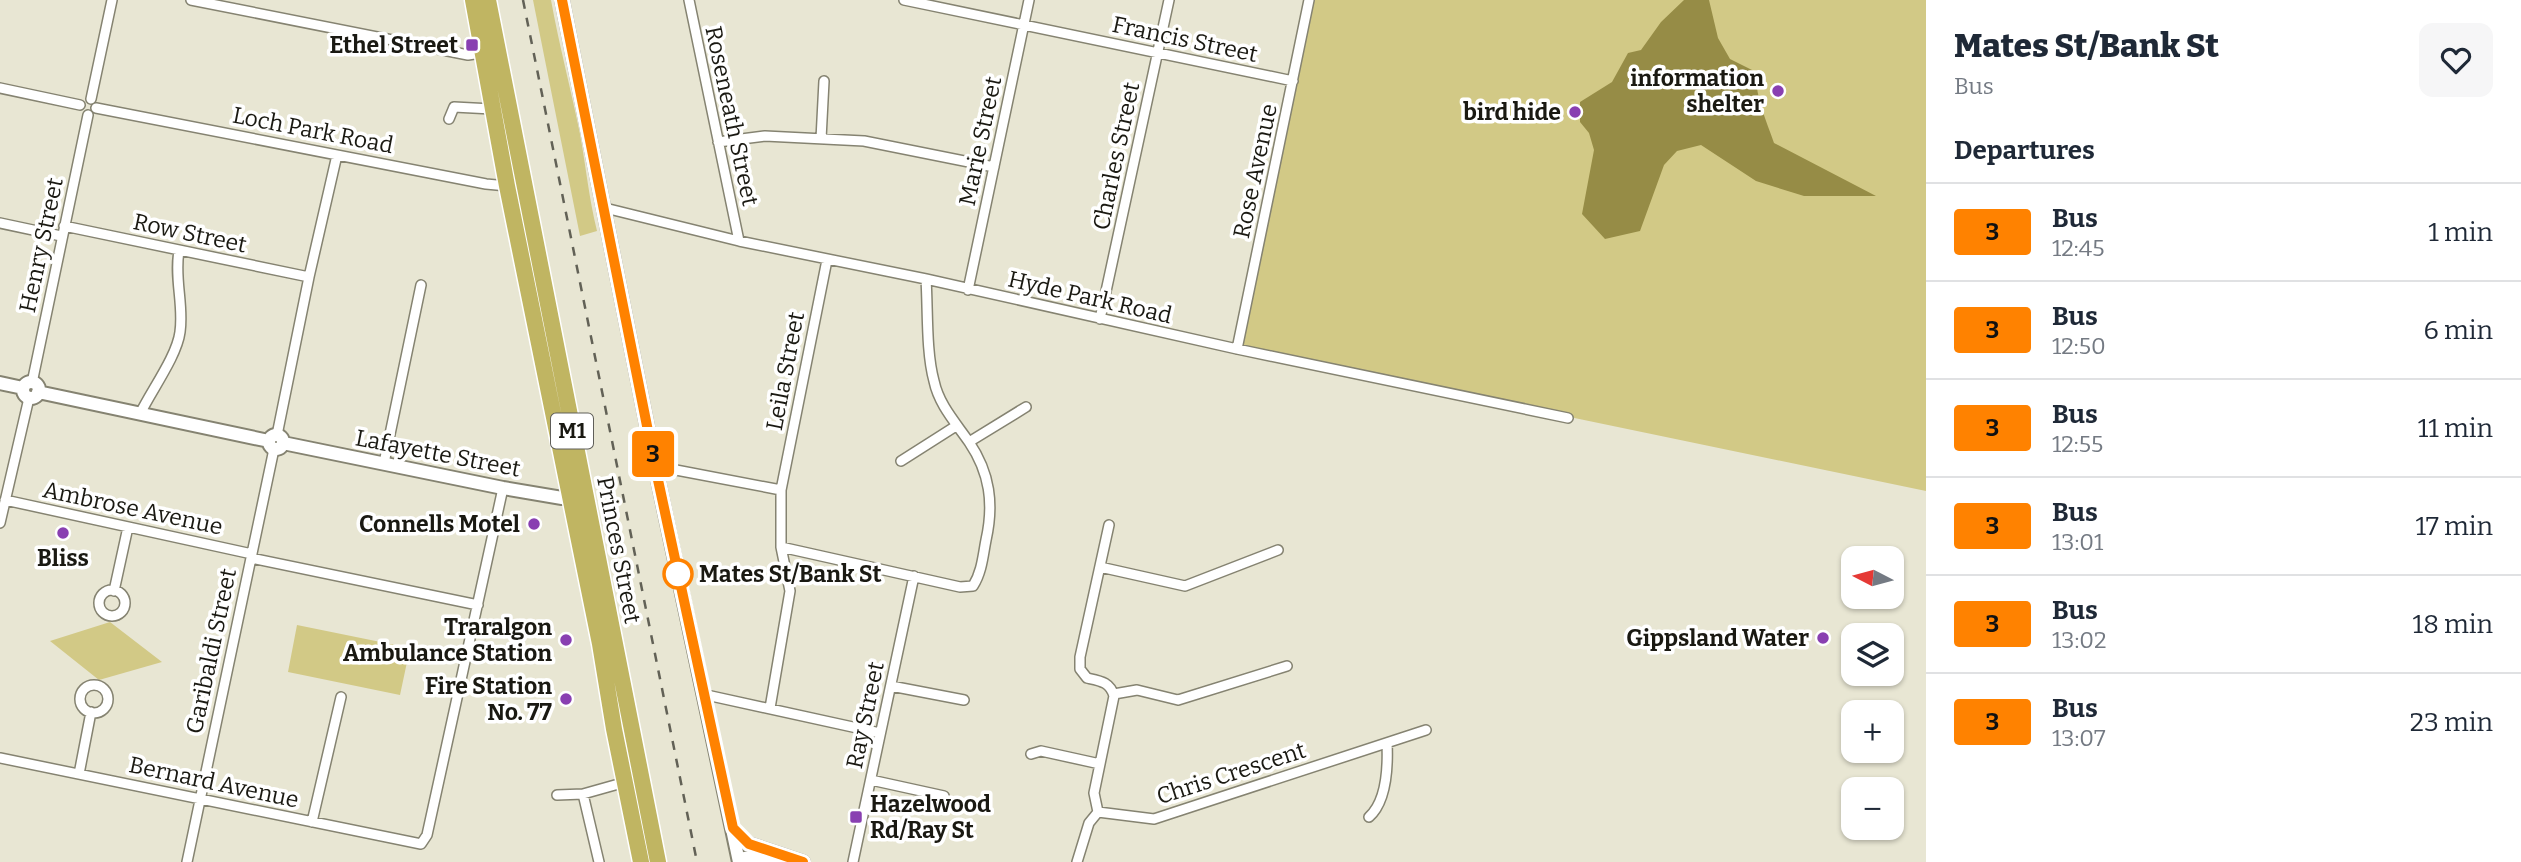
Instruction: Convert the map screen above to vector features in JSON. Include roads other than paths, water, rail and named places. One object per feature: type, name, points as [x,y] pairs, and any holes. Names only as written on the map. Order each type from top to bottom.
[{"type":"highway","name":"Princes Street","points":[[473,0],[492,109],[515,185]]},
{"type":"highway","name":"Princes Street","points":[[488,0],[515,185],[577,496],[657,862]]},
{"type":"highway","name":"Princes Street","points":[[577,496],[614,729],[641,862]]},
{"type":"main road","points":[[562,0],[655,466],[738,855]]},
{"type":"main road","name":"Lafayette Street","points":[[0,383],[140,415],[503,488],[577,496]]},
{"type":"main road","points":[[702,694],[713,772],[738,855]]},
{"type":"main road","points":[[738,855],[773,862]]},
{"type":"main road","points":[[738,855],[803,862]]},
{"type":"street","points":[[80,105],[83,113],[94,113],[112,0]]},
{"type":"street","points":[[191,0],[468,55],[481,53]]},
{"type":"street","name":"Roseneath Street","points":[[689,0],[739,241]]},
{"type":"street","name":"Francis Street","points":[[904,0],[1293,81]]},
{"type":"street","name":"Marie Street","points":[[968,290],[1029,0]]},
{"type":"street","name":"Charles Street","points":[[1100,319],[1169,0]]},
{"type":"street","name":"Rose Avenue","points":[[1237,349],[1310,0]]},
{"type":"street","points":[[821,139],[824,81]]},
{"type":"street","points":[[0,88],[80,105]]},
{"type":"street","points":[[80,105],[83,100],[94,103]]},
{"type":"street","name":"Loch Park Road","points":[[94,103],[337,155],[515,185]]},
{"type":"street","points":[[449,119],[454,107],[492,109]]},
{"type":"street","name":"Henry Street","points":[[0,523],[31,390],[88,114]]},
{"type":"street","points":[[718,142],[765,136],[864,141],[994,167]]},
{"type":"street","name":"Garibaldi Street","points":[[187,862],[337,155]]},
{"type":"street","name":"Hyde Park Road","points":[[605,208],[739,241],[1568,418]]},
{"type":"street","name":"Row Street","points":[[0,223],[179,251],[309,277]]},
{"type":"street","points":[[140,415],[175,349],[180,334],[177,265],[179,251]]},
{"type":"street","name":"Leila Street","points":[[770,708],[790,591],[781,547],[781,490],[827,260]]},
{"type":"street","points":[[781,547],[960,587],[973,586],[979,577],[991,515],[990,492],[986,475],[969,442],[956,426],[934,382],[926,279]]},
{"type":"street","points":[[384,463],[421,285]]},
{"type":"street","points":[[969,442],[1026,407]]},
{"type":"street","points":[[901,461],[956,426]]},
{"type":"street","points":[[655,466],[781,490]]},
{"type":"street","points":[[478,605],[503,488]]},
{"type":"street","name":"Ambrose Avenue","points":[[5,500],[478,605]]},
{"type":"street","points":[[1077,862],[1089,824],[1098,812],[1094,793],[1114,694],[1104,681],[1087,678],[1080,669],[1080,657],[1109,525]]},
{"type":"street","points":[[114,591],[128,527]]},
{"type":"street","points":[[1100,567],[1185,586],[1278,551]]},
{"type":"street","name":"Ray Street","points":[[853,862],[914,576]]},
{"type":"street","name":"Bernard Avenue","points":[[0,758],[421,844],[427,835],[478,605]]},
{"type":"street","points":[[1114,694],[1137,690],[1178,700],[1287,666]]},
{"type":"street","points":[[891,686],[964,700]]},
{"type":"street","points":[[702,694],[880,733]]},
{"type":"street","points":[[312,822],[341,697]]},
{"type":"street","points":[[79,774],[91,712]]},
{"type":"street","name":"Chris Crescent","points":[[1098,812],[1154,820],[1426,730]]},
{"type":"street","points":[[1369,817],[1377,810],[1383,791],[1388,763],[1387,743]]},
{"type":"street","points":[[1031,754],[1041,751],[1100,764]]},
{"type":"street","points":[[871,780],[944,796]]},
{"type":"street","points":[[557,795],[583,794],[614,785]]},
{"type":"street","points":[[583,794],[599,862]]},
{"type":"railway","points":[[523,0],[697,862]]},
{"type":"place","name":"Ethel Street","points":[[472,45]]},
{"type":"place","name":"information shelter","points":[[1778,91]]},
{"type":"place","name":"bird hide","points":[[1575,112]]},
{"type":"place","name":"Connells Motel","points":[[534,524]]},
{"type":"place","name":"Bliss","points":[[63,533]]},
{"type":"place","name":"Mates St/Bank St","points":[[678,574]]},
{"type":"place","name":"Gippsland Water","points":[[1823,638]]},
{"type":"place","name":"Traralgon Ambulance Station","points":[[566,640]]},
{"type":"place","name":"Fire Station No. 77","points":[[566,699]]},
{"type":"place","name":"Hazelwood Rd/Ray St","points":[[856,817]]}]
